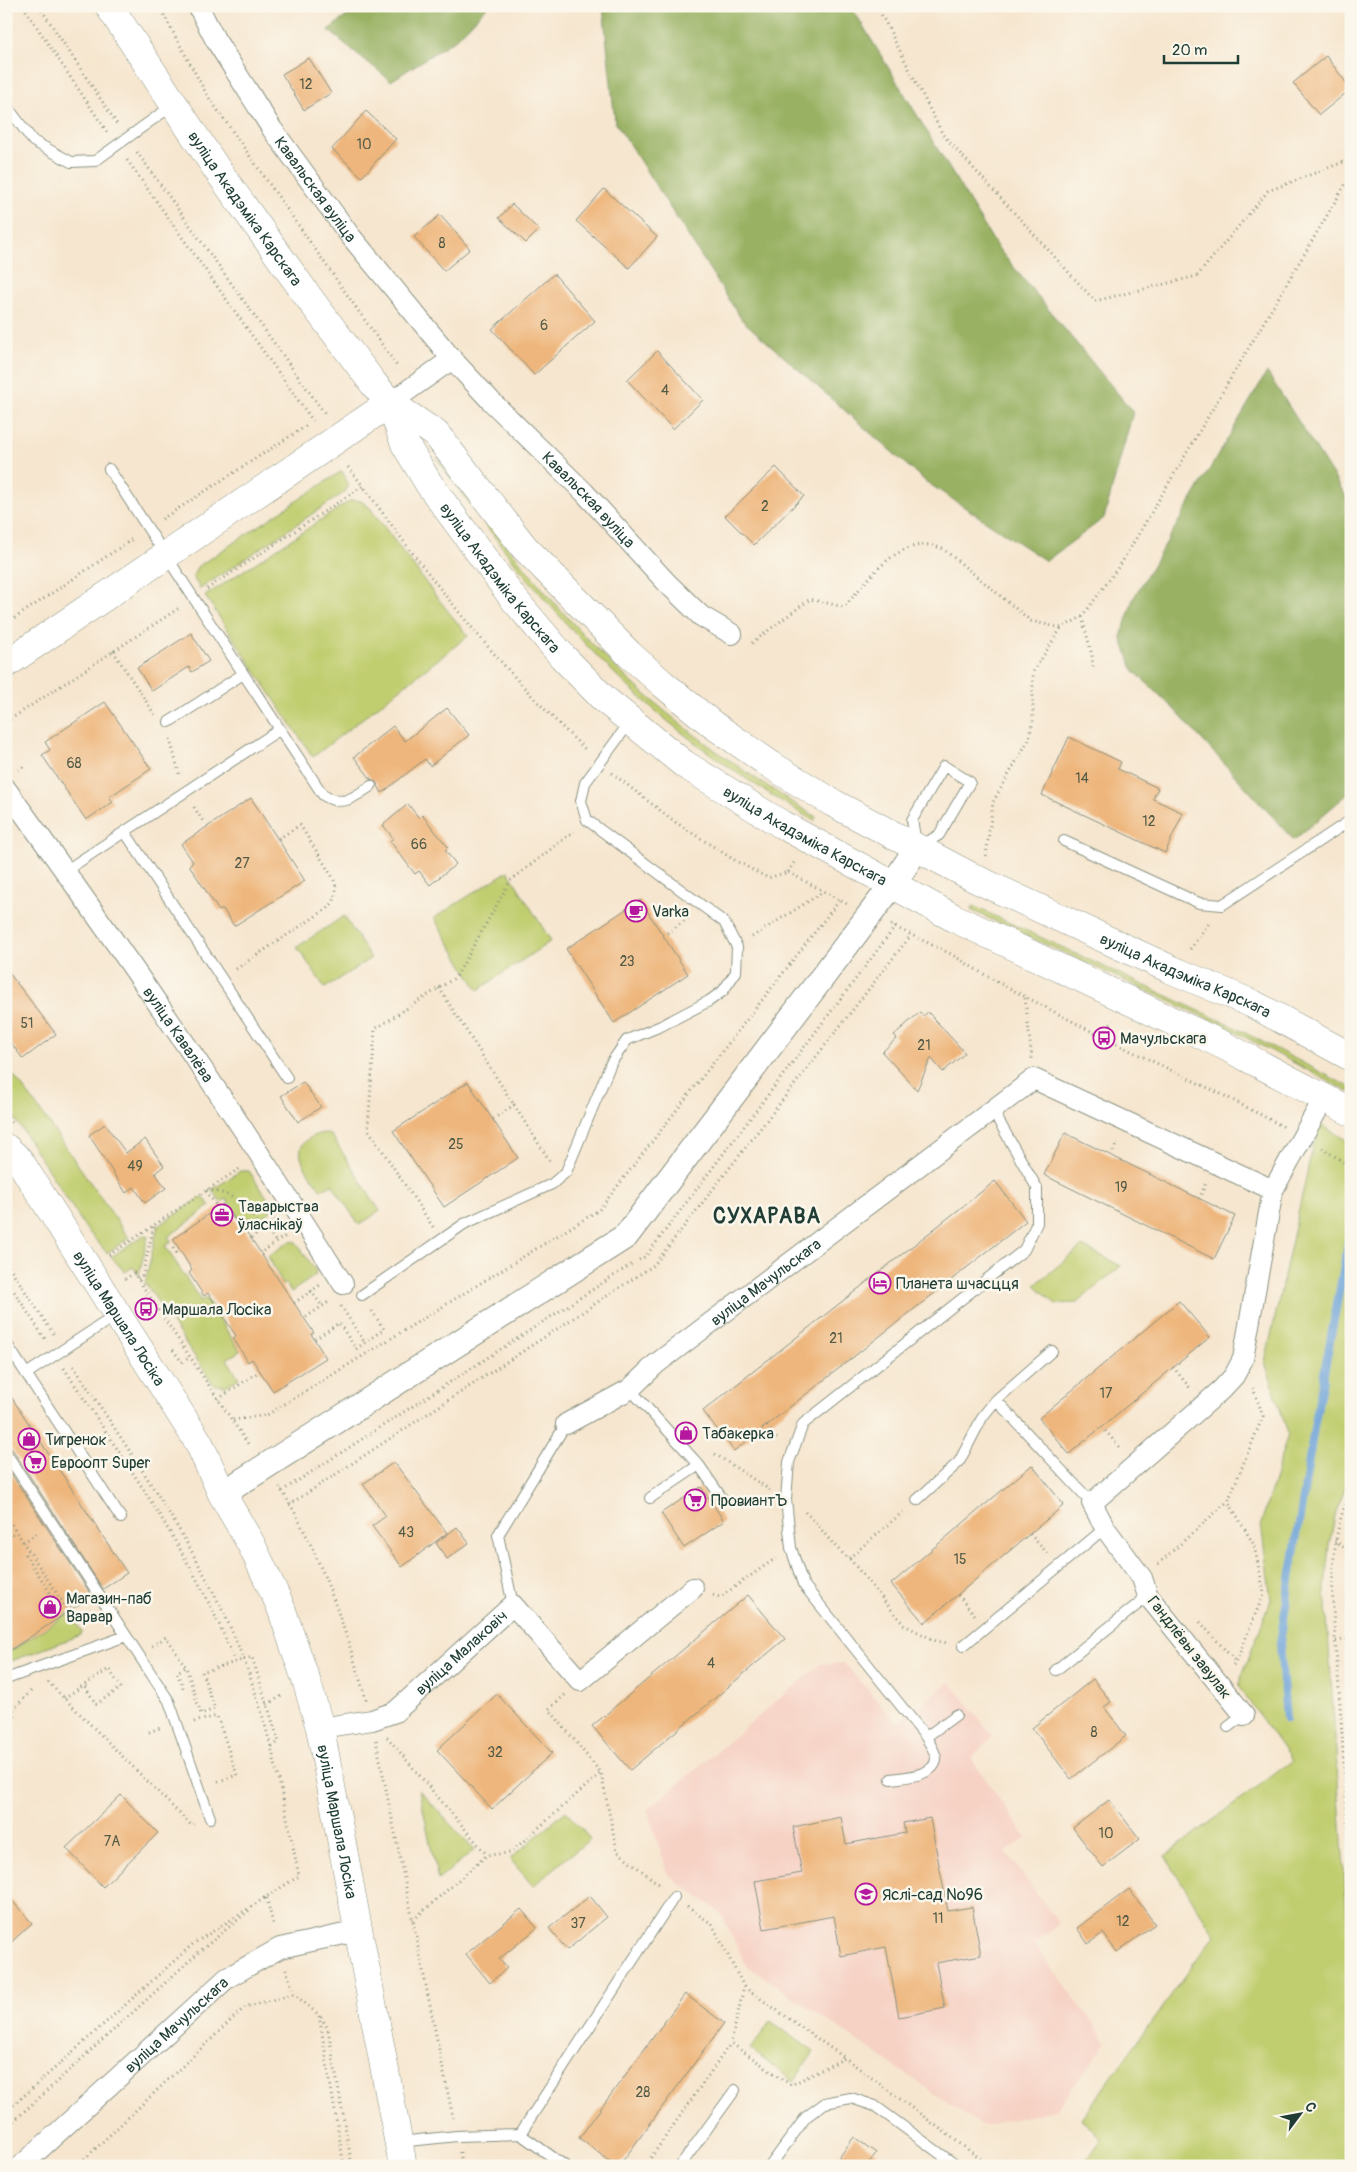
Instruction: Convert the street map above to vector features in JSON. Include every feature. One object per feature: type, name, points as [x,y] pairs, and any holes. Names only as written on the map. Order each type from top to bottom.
[{"type":"main road","name":"вуліца Акадэміка Карскага","points":[[109,6],[221,176],[309,298],[390,403],[405,444],[429,484],[513,598],[563,657],[630,722],[684,764],[788,828],[954,918],[1223,1045],[1351,1112]]},
{"type":"main road","name":"вуліца Акадэміка Карскага","points":[[390,403],[436,434],[464,467],[524,546],[629,654],[712,724],[771,765],[833,803],[974,878],[1170,970],[1253,1004],[1351,1057]]},
{"type":"main road","points":[[6,664],[167,557],[390,403]]},
{"type":"main road","name":"вуліца Маршала Лосіка","points":[[6,1148],[19,1160],[199,1443],[222,1494],[251,1544],[280,1605],[307,1683],[320,1728],[400,2154]]},
{"type":"main road","name":"вуліца Маршала Лосіка","points":[[6,1171],[185,1451],[222,1494]]},
{"type":"street","name":"Кавальская вуліца","points":[[198,6],[215,39],[272,129],[348,233],[452,359],[491,401],[584,492],[667,583],[701,616],[732,634]]},
{"type":"street","points":[[390,403],[452,359]]},
{"type":"street","name":"вуліца Кавалёва","points":[[6,789],[204,1072],[343,1284]]},
{"type":"street","points":[[222,1494],[626,1236],[870,914],[917,848]]},
{"type":"street","points":[[1034,1079],[1273,1190]]},
{"type":"street","name":"вуліца Мачульскага","points":[[566,1424],[630,1389],[656,1364],[1034,1079]]},
{"type":"street","points":[[1092,1502],[1226,1385],[1243,1359],[1273,1190],[1324,1098]]},
{"type":"street","name":"Гандлёвы завулак","points":[[1092,1502],[1105,1528],[1145,1587],[1215,1681],[1236,1721]]},
{"type":"street","points":[[580,1681],[693,1588]]},
{"type":"street","name":"вуліца Малаковіч","points":[[320,1728],[372,1720],[395,1712],[513,1605],[580,1681]]},
{"type":"street","name":"вуліца Мачульскага","points":[[21,2166],[227,1978],[280,1948],[358,1931]]},
{"type":"lane","points":[[6,105],[33,141],[71,162],[95,161],[174,105]]},
{"type":"lane","points":[[109,469],[323,795],[332,801],[348,800],[371,786]]},
{"type":"lane","points":[[169,722],[243,674]]},
{"type":"lane","points":[[362,1295],[464,1224],[552,1184],[561,1178],[574,1156],[611,1062],[627,1040],[682,1016],[723,991],[736,972],[737,947],[724,922],[587,820],[581,801],[585,783],[630,722]]},
{"type":"lane","points":[[65,871],[279,730]]},
{"type":"lane","points":[[944,766],[970,782],[939,835],[917,848],[912,820],[944,766]]},
{"type":"lane","points":[[1064,841],[1199,903],[1222,905],[1351,820]]},
{"type":"lane","points":[[125,832],[287,1078]]},
{"type":"lane","points":[[892,1779],[923,1773],[932,1768],[936,1760],[935,1753],[926,1737],[803,1584],[792,1548],[786,1499],[789,1462],[803,1424],[1024,1250],[1037,1223],[1037,1188],[994,1111]]},
{"type":"lane","points":[[26,1374],[104,1323]]},
{"type":"lane","points":[[6,1343],[121,1518]]},
{"type":"lane","points":[[917,1500],[959,1462],[983,1416],[996,1400],[1052,1351]]},
{"type":"lane","points":[[630,1389],[699,1464],[723,1500]]},
{"type":"lane","points":[[996,1400],[1092,1502]]},
{"type":"lane","points":[[513,1605],[498,1535],[566,1424]]},
{"type":"lane","points":[[6,1453],[169,1701],[210,1818]]},
{"type":"lane","points":[[650,1498],[699,1464]]},
{"type":"lane","points":[[963,1646],[1105,1528]]},
{"type":"lane","points":[[1056,1670],[1145,1587]]},
{"type":"lane","points":[[6,1679],[126,1636]]},
{"type":"lane","points":[[926,1737],[956,1715]]},
{"type":"lane","points":[[520,2134],[674,1897]]},
{"type":"lane","points":[[680,2166],[735,2090]]},
{"type":"lane","points":[[770,2166],[806,2117],[825,2103],[851,2098],[875,2106],[957,2166]]},
{"type":"lane","points":[[400,2154],[457,2136],[520,2134],[565,2166]]},
{"type":"path","points":[[23,6],[116,146],[313,421]]},
{"type":"path","points":[[39,6],[127,139],[279,347],[325,414]]},
{"type":"path","points":[[159,6],[207,95],[397,366]]},
{"type":"path","points":[[877,6],[943,135],[1095,301],[1197,276],[1268,191],[1351,158]]},
{"type":"path","points":[[986,858],[993,802],[1029,740],[1033,721],[1033,672],[1061,628],[1082,617],[1122,562],[1351,175]]},
{"type":"path","points":[[348,467],[406,547],[466,622],[548,713],[600,762],[655,807],[736,861],[768,878],[788,872],[823,892],[951,954],[1025,997],[1104,1038],[1223,1095],[1302,1136],[1351,1167]]},
{"type":"path","points":[[6,722],[363,486]]},
{"type":"path","points":[[732,634],[751,643],[810,599],[844,606],[878,569],[902,550],[924,544],[942,548],[1031,621],[1061,628]]},
{"type":"path","points":[[1082,617],[1092,655],[1093,670]]},
{"type":"path","points":[[441,1240],[368,1129],[375,1029],[456,977],[510,881],[587,820]]},
{"type":"path","points":[[236,969],[328,908],[336,895],[336,883],[300,825],[278,839]]},
{"type":"path","points":[[737,947],[823,892]]},
{"type":"path","points":[[1188,952],[1222,905]]},
{"type":"path","points":[[663,936],[705,907]]},
{"type":"path","points":[[439,988],[561,1178]]},
{"type":"path","points":[[1025,997],[1034,1079]]},
{"type":"path","points":[[493,1120],[514,1105]]},
{"type":"path","points":[[105,1258],[248,1163]]},
{"type":"path","points":[[206,1190],[221,1212]]},
{"type":"path","points":[[206,1190],[227,1195],[248,1210],[262,1229],[252,1236],[248,1226],[244,1228]]},
{"type":"path","points":[[138,1279],[142,1277],[154,1225]]},
{"type":"path","points":[[263,1252],[276,1242],[266,1227]]},
{"type":"path","points":[[173,1248],[178,1256]]},
{"type":"path","points":[[6,1262],[181,1552],[214,1613],[235,1662]]},
{"type":"path","points":[[124,1279],[134,1273],[189,1358],[282,1491],[298,1519],[330,1589],[343,1624],[372,1720],[462,2166]]},
{"type":"path","points":[[6,1279],[146,1477],[197,1561],[230,1626],[271,1747],[298,1876],[194,1944],[6,2112]]},
{"type":"path","points":[[294,1303],[310,1292],[322,1306],[306,1317]]},
{"type":"path","points":[[315,1339],[339,1322],[356,1349],[384,1329],[362,1295]]},
{"type":"path","points":[[341,1306],[366,1342]]},
{"type":"path","points":[[223,1309],[226,1315]]},
{"type":"path","points":[[182,1362],[189,1358]]},
{"type":"path","points":[[1145,1587],[1228,1501],[1263,1416],[1243,1359]]},
{"type":"path","points":[[218,1399],[260,1371]]},
{"type":"path","points":[[1102,1427],[1134,1466]]},
{"type":"path","points":[[689,1454],[697,1447],[707,1448],[725,1463],[801,1508],[819,1524],[839,1551],[849,1558],[904,1625],[936,1641],[963,1646]]},
{"type":"path","points":[[1351,1490],[1335,1539],[1332,1590],[1351,1873]]},
{"type":"path","points":[[849,1558],[917,1500]]},
{"type":"path","points":[[1215,1681],[1236,1662],[1264,1593],[1254,1545],[1228,1501]]},
{"type":"path","points":[[6,1516],[67,1609],[84,1598]]},
{"type":"path","points":[[6,1526],[13,1536]]},
{"type":"path","points":[[23,1542],[40,1531]]},
{"type":"path","points":[[1030,1534],[1059,1567]]},
{"type":"path","points":[[1335,1539],[1351,1554]]},
{"type":"path","points":[[693,1588],[720,1597],[792,1548]]},
{"type":"path","points":[[25,1554],[38,1577],[60,1608]]},
{"type":"path","points":[[38,1577],[43,1573]]},
{"type":"path","points":[[958,1595],[986,1627]]},
{"type":"path","points":[[139,1654],[166,1637],[186,1667],[201,1714],[215,1709],[202,1672],[252,1657],[279,1742],[271,1747]]},
{"type":"path","points":[[1336,1641],[1351,1639]]},
{"type":"path","points":[[186,1667],[177,1672],[186,1697]]},
{"type":"path","points":[[64,1698],[84,1685],[110,1669],[121,1688],[96,1704],[84,1685]]},
{"type":"path","points":[[42,1682],[55,1677]]},
{"type":"path","points":[[47,1680],[190,1825],[210,1818]]},
{"type":"path","points":[[580,1681],[549,1708],[601,1773],[617,1851],[674,1897],[712,1924],[744,1987],[845,2058],[990,2166]]},
{"type":"path","points":[[6,1717],[37,1684],[29,1687]]},
{"type":"path","points":[[6,1727],[16,1717],[11,1712]]},
{"type":"path","points":[[192,1714],[195,1723],[217,1716],[237,1775],[212,1783]]},
{"type":"path","points":[[372,1720],[487,1855]]},
{"type":"path","points":[[149,1732],[166,1727]]},
{"type":"path","points":[[413,1920],[487,1855],[510,1853],[601,1773]]},
{"type":"path","points":[[266,1896],[294,1994],[319,2015],[328,2029],[352,2166]]},
{"type":"path","points":[[6,2128],[200,1951],[266,1896]]},
{"type":"path","points":[[645,2166],[731,2043],[744,1987]]},
{"type":"path","points":[[76,2166],[245,2007],[294,1994]]},
{"type":"path","points":[[319,2015],[344,2166]]},
{"type":"path","points":[[731,2043],[791,2085],[845,2058]]},
{"type":"shaded area","name":"Яслі-сад №96","points":[[844,1663],[897,1723],[950,1682],[993,1736],[971,1758],[1026,1837],[1006,1852],[1059,1924],[1034,1944],[1107,2042],[1055,2110],[982,2126],[746,1965],[720,1912],[669,1876],[647,1810],[821,1664]]},
{"type":"green space","points":[[360,6],[488,6],[456,39],[391,81],[328,30]]},
{"type":"green space","points":[[603,6],[851,6],[997,247],[1133,412],[1104,518],[1046,561],[925,481],[742,320],[615,122]]},
{"type":"green space","points":[[1267,372],[1351,504],[1351,791],[1294,840],[1172,707],[1133,670],[1121,637],[1133,599]]},
{"type":"green space","points":[[437,457],[560,610],[605,657],[680,723],[733,763],[816,817],[814,821],[771,795],[709,753],[650,706],[606,666],[527,578],[442,467]]},
{"type":"green space","points":[[342,471],[349,485],[345,492],[200,589],[193,577],[197,567]]},
{"type":"green space","points":[[351,500],[361,501],[370,508],[468,636],[313,757],[205,596]]},
{"type":"green space","points":[[508,871],[551,941],[478,990],[434,918]]},
{"type":"green space","points":[[973,906],[1232,1026],[1351,1088],[1351,1093],[1230,1029],[971,910]]},
{"type":"green space","points":[[344,916],[371,958],[325,988],[297,947]]},
{"type":"green space","points":[[6,1066],[32,1099],[129,1238],[107,1253],[87,1230],[6,1105]]},
{"type":"green space","points":[[1318,1123],[1351,1143],[1351,1474],[1336,1512],[1329,1545],[1325,1589],[1351,1974],[1351,2166],[1082,2166],[1102,2139],[1081,2119],[1215,1935],[1165,1856],[1292,1761],[1238,1686],[1271,1600],[1261,1524],[1288,1434],[1265,1362]]},
{"type":"green space","points":[[324,1133],[332,1136],[380,1211],[359,1225],[332,1184],[321,1190],[304,1166],[300,1153],[302,1147],[310,1138]]},
{"type":"green space","points":[[240,1171],[249,1171],[273,1206],[271,1211],[252,1224],[248,1217],[241,1221],[226,1199],[221,1202],[212,1190]]},
{"type":"green space","points":[[203,1196],[210,1206],[168,1237],[172,1242],[165,1246],[201,1301],[206,1298],[240,1351],[227,1359],[239,1378],[226,1386],[214,1385],[145,1283],[158,1226]]},
{"type":"green space","points":[[144,1235],[148,1236],[139,1275],[133,1267],[125,1272],[111,1257]]},
{"type":"green space","points":[[291,1241],[296,1242],[316,1271],[315,1276],[291,1292],[286,1283],[283,1285],[268,1256]]},
{"type":"green space","points":[[1082,1246],[1121,1266],[1077,1303],[1056,1304],[1035,1285]]},
{"type":"green space","points":[[70,1612],[82,1632],[81,1635],[6,1663],[6,1654]]},
{"type":"green space","points":[[419,1790],[474,1850],[438,1880]]},
{"type":"green space","points":[[566,1811],[590,1839],[533,1886],[510,1859]]},
{"type":"green space","points":[[771,2021],[814,2052],[793,2081],[750,2049]]},
{"type":"building","points":[[1326,56],[1351,89],[1319,115],[1293,83]]},
{"type":"building","points":[[309,58],[331,93],[304,110],[282,74]]},
{"type":"building","points":[[366,111],[396,139],[362,177],[332,149]]},
{"type":"building","points":[[604,189],[657,237],[629,268],[576,221]]},
{"type":"building","points":[[512,204],[539,230],[526,243],[499,218]]},
{"type":"building","points":[[440,215],[470,249],[444,271],[414,237]]},
{"type":"building","points":[[554,274],[595,321],[534,375],[492,329]]},
{"type":"building","points":[[657,351],[703,400],[673,429],[627,380]]},
{"type":"building","points":[[776,467],[804,496],[754,545],[725,516]]},
{"type":"building","points":[[191,633],[209,661],[192,672],[189,667],[152,691],[137,668]]},
{"type":"building","points":[[105,702],[151,769],[109,797],[113,802],[86,820],[42,755],[50,750],[45,742]]},
{"type":"building","points":[[447,708],[469,735],[430,766],[425,759],[382,793],[376,782],[371,779],[354,757],[393,726],[405,741]]},
{"type":"building","points":[[1069,737],[1121,762],[1118,769],[1158,788],[1153,799],[1183,813],[1165,853],[1042,795]]},
{"type":"building","points":[[251,798],[305,881],[234,926],[223,909],[219,911],[189,865],[193,862],[181,844]]},
{"type":"building","points":[[408,804],[419,818],[422,815],[448,847],[445,850],[456,864],[430,885],[419,871],[415,874],[390,841],[393,838],[383,825]]},
{"type":"building","points":[[640,900],[688,974],[614,1023],[566,949]]},
{"type":"building","points":[[6,969],[56,1034],[23,1059],[6,1036]]},
{"type":"building","points":[[920,1012],[923,1016],[928,1012],[965,1053],[943,1072],[931,1058],[917,1090],[882,1052],[897,1038],[894,1035]]},
{"type":"building","points":[[303,1082],[321,1107],[298,1122],[281,1096]]},
{"type":"building","points":[[468,1082],[518,1158],[444,1207],[393,1131]]},
{"type":"building","points":[[105,1124],[126,1153],[145,1139],[164,1166],[155,1173],[166,1188],[145,1203],[134,1187],[126,1193],[89,1135]]},
{"type":"building","points":[[1065,1133],[1235,1216],[1214,1259],[1044,1175]]},
{"type":"building","points":[[995,1181],[1026,1221],[734,1451],[703,1411]]},
{"type":"building","points":[[223,1204],[239,1225],[241,1224],[254,1243],[314,1333],[311,1334],[326,1358],[273,1391],[252,1359],[248,1362],[233,1338],[236,1336],[208,1293],[204,1296],[189,1273],[192,1270],[173,1239]]},
{"type":"building","points":[[1179,1301],[1210,1337],[1069,1454],[1039,1418]]},
{"type":"building","points":[[6,1389],[127,1573],[103,1589],[12,1449],[6,1446]]},
{"type":"building","points":[[394,1462],[447,1533],[402,1567],[372,1526],[386,1516],[363,1484]]},
{"type":"building","points":[[1032,1465],[1064,1505],[924,1623],[891,1584]]},
{"type":"building","points":[[6,1466],[92,1596],[6,1653]]},
{"type":"building","points":[[701,1487],[724,1521],[684,1548],[661,1513]]},
{"type":"building","points":[[457,1527],[469,1543],[447,1559],[436,1543]]},
{"type":"building","points":[[748,1595],[785,1639],[630,1770],[592,1726]]},
{"type":"building","points":[[1093,1679],[1111,1702],[1104,1707],[1126,1736],[1071,1779],[1032,1728]]},
{"type":"building","points":[[497,1694],[552,1753],[492,1809],[437,1750]]},
{"type":"building","points":[[121,1795],[158,1833],[103,1887],[66,1848]]},
{"type":"building","points":[[1109,1800],[1140,1839],[1103,1867],[1073,1828]]},
{"type":"building","points":[[841,1817],[846,1844],[905,1833],[903,1823],[930,1818],[948,1911],[972,1907],[981,1955],[936,1963],[945,2008],[899,2017],[886,1947],[841,1956],[834,1916],[764,1929],[755,1881],[802,1873],[793,1827]]},
{"type":"building","points":[[1129,1889],[1155,1924],[1117,1952],[1103,1933],[1088,1944],[1077,1928]]},
{"type":"building","points":[[6,1894],[32,1923],[6,1947]]},
{"type":"building","points":[[590,1896],[607,1917],[567,1950],[549,1928]]},
{"type":"building","points":[[521,1909],[537,1928],[499,1959],[507,1968],[490,1983],[466,1954]]},
{"type":"building","points":[[685,1994],[724,2023],[619,2166],[616,2166],[579,2138]]},
{"type":"building","points":[[854,2137],[876,2153],[867,2166],[833,2166]]},
{"type":"waterway","points":[[1286,1719],[1280,1643],[1315,1422],[1351,1228]]},
{"type":"place","name":"Varka","points":[[636,911]]},
{"type":"place","name":"Мачульскага","points":[[1104,1038]]},
{"type":"place","name":"Таварыства ўласнікаў","points":[[222,1215]]},
{"type":"place","name":"Планета шчасцця","points":[[880,1283]]},
{"type":"place","name":"Маршала Лосіка","points":[[146,1309]]},
{"type":"place","name":"Табакерка","points":[[686,1433]]},
{"type":"place","name":"Тигренок","points":[[29,1439]]},
{"type":"place","name":"Евроопт Super","points":[[35,1462]]},
{"type":"place","name":"ПровиантЪ","points":[[695,1500]]},
{"type":"place","name":"Магазин-паб Варвар","points":[[50,1607]]},
{"type":"place","name":"Яслі-сад №96","points":[[866,1894]]},
{"type":"district","name":"СУХАРАВА","points":[[767,1216]]}]
